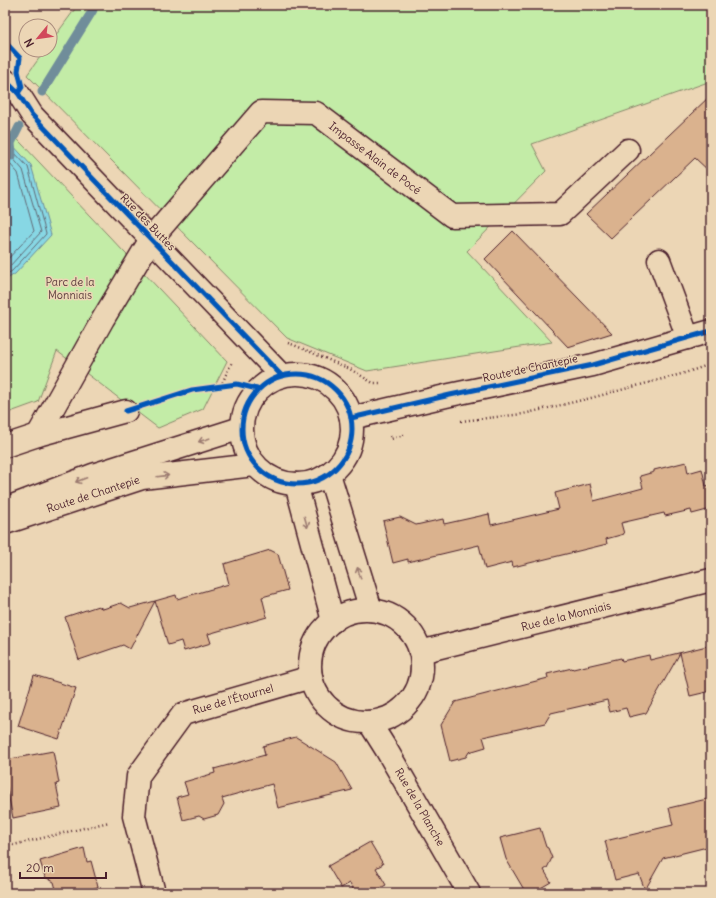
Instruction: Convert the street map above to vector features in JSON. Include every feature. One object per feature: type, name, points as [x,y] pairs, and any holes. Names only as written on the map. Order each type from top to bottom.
[{"type":"street","name":"Rue des Buttes","points":[[5,80],[18,93],[32,115],[281,375]]},
{"type":"street","name":"Impasse Alain de Pocé","points":[[151,239],[261,112],[316,113],[452,216],[560,214],[628,150]]},
{"type":"street","points":[[38,435],[103,319],[151,239]]},
{"type":"street","points":[[659,260],[688,338]]},
{"type":"street","name":"Route de Chantepie","points":[[351,418],[594,365],[711,331]]},
{"type":"street","points":[[300,373],[318,377],[334,387],[345,401],[351,418],[352,434],[348,449],[340,463],[329,474],[313,482],[296,484],[280,482],[266,475],[254,465],[247,454],[243,441],[241,428],[243,413],[248,400],[269,380],[281,375],[300,373]]},
{"type":"street","points":[[5,446],[38,435],[126,412]]},
{"type":"street","name":"Route de Chantepie","points":[[5,509],[93,475],[241,428]]},
{"type":"street","name":"Route de Chantepie","points":[[5,523],[142,478],[254,465]]},
{"type":"street","points":[[329,474],[371,610]]},
{"type":"street","points":[[296,484],[333,621]]},
{"type":"street","name":"Rue de la Monniais","points":[[420,652],[711,580]]},
{"type":"street","points":[[362,610],[371,610],[381,612],[399,620],[412,634],[420,652],[421,673],[416,691],[404,707],[388,717],[369,722],[348,719],[331,710],[318,696],[311,677],[310,662],[314,643],[325,627],[341,615],[362,610]]},
{"type":"street","name":"Rue de l'Étournel","points":[[154,893],[134,816],[138,776],[182,714],[311,677]]},
{"type":"street","name":"Rue de la Planche","points":[[369,722],[469,893]]},
{"type":"path","points":[[282,341],[350,369],[373,383]]},
{"type":"path","points":[[222,386],[228,370],[235,359]]},
{"type":"path","points":[[456,422],[523,414],[663,379],[711,364]]},
{"type":"path","points":[[214,387],[237,384],[258,389]]},
{"type":"path","points":[[384,410],[391,439],[413,432]]},
{"type":"path","points":[[5,847],[134,816]]},
{"type":"green space","points":[[74,5],[711,5],[711,81],[532,144],[546,171],[467,251],[552,342],[367,371],[287,338],[27,75],[39,58],[58,58],[58,32],[75,9]]},
{"type":"green space","name":"Parc de la Monniais","points":[[5,126],[227,361],[203,409],[158,428],[57,351],[38,402],[5,414]]},
{"type":"water","points":[[11,143],[31,165],[51,235],[15,274],[5,280],[5,149]]},
{"type":"building","points":[[711,95],[711,173],[695,158],[611,238],[586,214]]},
{"type":"building","points":[[513,231],[612,333],[568,347],[485,259]]},
{"type":"building","points":[[686,462],[688,473],[702,469],[706,486],[711,485],[711,509],[692,514],[691,510],[665,516],[664,513],[621,523],[624,534],[606,539],[607,544],[513,567],[512,562],[485,569],[479,545],[408,562],[408,559],[393,563],[383,521],[400,517],[416,525],[443,519],[444,524],[489,514],[491,525],[559,509],[555,493],[590,484],[594,501],[643,488],[640,476],[654,472],[654,470]]},
{"type":"building","points":[[270,550],[278,554],[288,590],[262,597],[267,617],[208,634],[211,643],[184,651],[181,641],[168,645],[155,601],[176,595],[177,599],[229,584],[224,564]]},
{"type":"building","points":[[155,601],[130,649],[123,645],[79,660],[65,617],[98,606],[103,609],[121,603],[130,608]]},
{"type":"building","points":[[711,645],[711,691],[690,696],[680,653],[646,713],[629,717],[626,708],[610,712],[607,700],[551,713],[545,723],[483,737],[486,747],[469,752],[466,757],[450,761],[441,725],[455,702],[548,678],[547,674],[572,668],[621,658],[622,661],[649,655],[650,660]]},
{"type":"building","points":[[34,675],[76,688],[59,739],[18,726]]},
{"type":"building","points":[[296,737],[336,762],[352,790],[278,808],[272,784],[222,798],[224,804],[218,815],[204,819],[199,816],[183,820],[177,797],[188,794],[184,782],[215,773],[214,769],[265,755],[263,746]]},
{"type":"building","points":[[53,751],[59,783],[56,784],[61,808],[13,818],[5,779],[5,760]]},
{"type":"building","points":[[711,798],[711,846],[663,858],[645,890],[639,874],[615,880],[605,841],[673,825],[669,808]]},
{"type":"building","points":[[540,828],[546,847],[548,848],[552,858],[547,868],[544,870],[551,882],[532,893],[526,893],[506,859],[500,838]]},
{"type":"building","points":[[370,842],[383,864],[376,868],[386,885],[371,893],[355,893],[350,883],[341,888],[328,866]]},
{"type":"building","points":[[84,848],[87,862],[91,861],[98,887],[78,893],[57,893],[54,882],[45,877],[40,861]]},
{"type":"waterway","points":[[42,92],[93,10],[91,5]]},
{"type":"waterway","points":[[12,156],[11,143],[19,127]]},
{"type":"cycle path","points":[[5,42],[20,58],[18,71],[22,87],[18,93]]},
{"type":"cycle path","points":[[5,80],[18,93],[32,115],[281,375]]},
{"type":"cycle path","points":[[351,418],[450,395],[593,365],[711,331]]},
{"type":"cycle path","points":[[297,374],[318,378],[328,383],[336,390],[343,398],[348,408],[352,429],[348,450],[343,460],[336,468],[328,475],[318,480],[297,484],[276,480],[266,475],[258,468],[251,460],[246,450],[242,429],[246,408],[251,398],[258,390],[266,383],[276,378],[297,374]]},
{"type":"cycle path","points":[[126,411],[192,390],[237,384],[257,389]]}]
